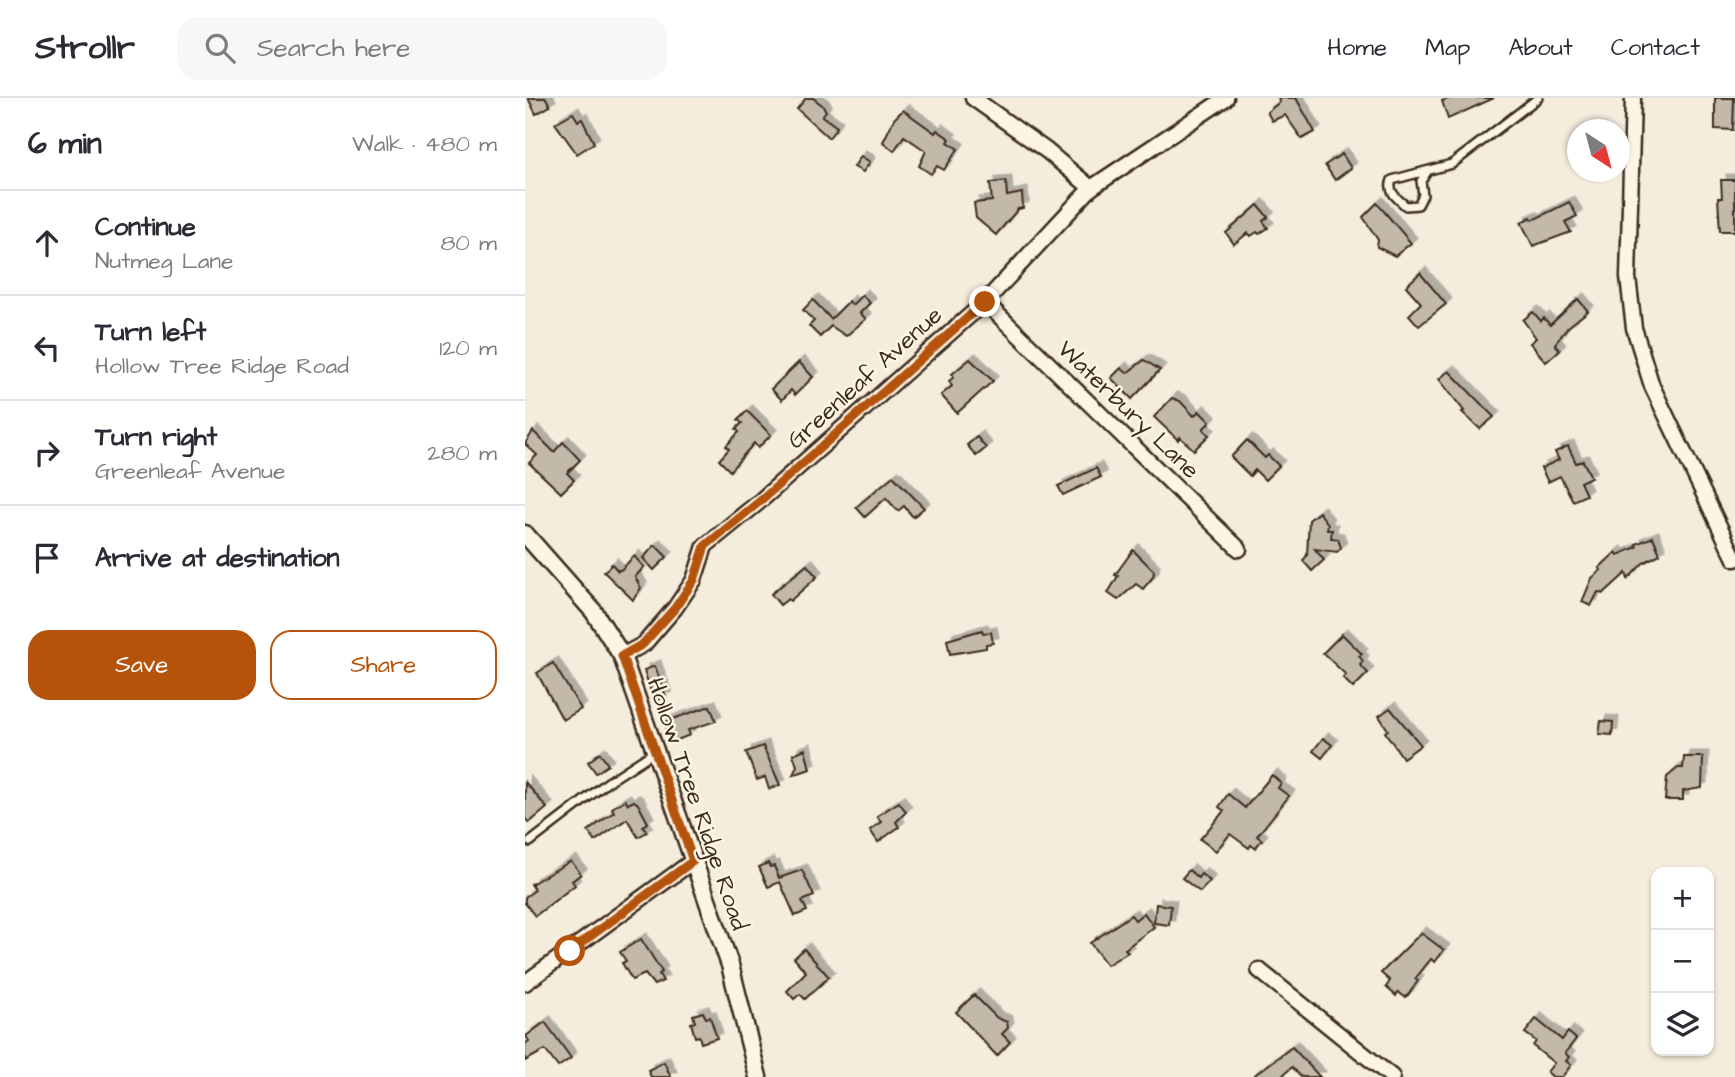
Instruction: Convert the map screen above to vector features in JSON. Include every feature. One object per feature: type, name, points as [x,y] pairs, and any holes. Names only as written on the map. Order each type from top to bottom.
[{"type":"street","points":[[973,98],[1047,151],[1091,188]]},
{"type":"street","name":"Greenleaf Avenue","points":[[622,656],[643,644],[675,608],[694,580],[705,546],[759,502],[985,302],[1091,188],[1226,98]]},
{"type":"street","points":[[1633,98],[1628,277],[1633,328],[1652,386],[1735,559]]},
{"type":"street","name":"Waterbury Lane","points":[[985,302],[1239,549]]},
{"type":"street","name":"Hollow Tree Ridge Road","points":[[525,535],[594,612],[622,656],[730,965],[758,1077]]},
{"type":"street","points":[[525,983],[693,861]]},
{"type":"street","points":[[1259,970],[1392,1077]]},
{"type":"lane","points":[[1427,172],[1421,181],[1423,195],[1418,205],[1406,206],[1395,198],[1391,190],[1392,180],[1452,164],[1538,98]]},
{"type":"lane","points":[[530,842],[608,782],[655,752]]},
{"type":"building","points":[[528,98],[546,98],[550,106],[536,114]]},
{"type":"building","points":[[806,98],[813,98],[822,105],[826,111],[822,116],[837,127],[829,138],[797,109]]},
{"type":"building","points":[[1278,98],[1296,98],[1315,132],[1302,139],[1285,115],[1272,121],[1267,112],[1280,102]]},
{"type":"building","points":[[1451,98],[1494,98],[1448,119],[1442,101]]},
{"type":"building","points":[[1715,98],[1734,98],[1733,130],[1715,129]]},
{"type":"building","points":[[903,110],[935,133],[937,130],[950,139],[948,142],[958,149],[944,170],[937,166],[931,174],[919,166],[926,151],[904,136],[894,151],[883,142],[894,119]]},
{"type":"building","points":[[573,113],[578,121],[582,119],[594,143],[577,154],[555,123]]},
{"type":"building","points":[[1342,154],[1351,168],[1335,180],[1325,165]]},
{"type":"building","points":[[861,156],[870,162],[863,172],[854,167]]},
{"type":"building","points":[[1721,180],[1735,180],[1735,231],[1720,231],[1718,198],[1722,198]]},
{"type":"building","points":[[1006,181],[1007,196],[1022,193],[1023,208],[1018,209],[996,235],[976,218],[974,203],[992,201],[990,183]]},
{"type":"building","points":[[1569,202],[1577,216],[1565,222],[1571,232],[1533,246],[1521,222],[1531,217],[1533,220]]},
{"type":"building","points":[[1377,203],[1411,243],[1395,256],[1377,247],[1378,240],[1363,217]]},
{"type":"building","points":[[1258,205],[1268,217],[1263,221],[1268,228],[1251,236],[1248,233],[1234,244],[1226,233]]},
{"type":"building","points":[[1420,273],[1446,304],[1419,326],[1409,315],[1421,303],[1406,286]]},
{"type":"building","points":[[862,295],[870,303],[860,313],[866,319],[846,336],[831,326],[820,337],[809,326],[814,321],[803,310],[813,300],[831,319],[849,301],[852,305]]},
{"type":"building","points":[[1578,299],[1588,311],[1567,328],[1555,344],[1560,350],[1546,362],[1530,343],[1536,338],[1523,320],[1533,312],[1541,321],[1544,318],[1550,325]]},
{"type":"building","points":[[970,359],[993,381],[957,413],[941,395],[952,386],[949,381],[954,377],[952,374]]},
{"type":"building","points":[[1144,360],[1160,370],[1132,399],[1111,378],[1121,368],[1127,373]]},
{"type":"building","points":[[799,362],[813,377],[795,395],[791,390],[782,400],[771,389]]},
{"type":"building","points":[[1449,371],[1494,417],[1480,429],[1462,412],[1464,411],[1439,379]]},
{"type":"building","points":[[1172,398],[1180,401],[1194,416],[1199,411],[1210,422],[1203,429],[1209,435],[1194,450],[1180,437],[1178,440],[1154,417]]},
{"type":"building","points":[[747,411],[771,435],[758,448],[754,443],[730,471],[719,460],[729,449],[726,446],[739,432],[736,429],[742,423],[738,420]]},
{"type":"building","points":[[533,431],[554,452],[563,442],[580,460],[567,473],[574,480],[561,493],[529,463],[537,455],[525,444]]},
{"type":"building","points":[[977,437],[986,448],[976,456],[967,445]]},
{"type":"building","points":[[1247,440],[1265,458],[1268,455],[1279,466],[1265,480],[1255,470],[1250,476],[1231,457]]},
{"type":"building","points":[[1568,446],[1576,463],[1583,461],[1591,477],[1580,482],[1586,495],[1573,501],[1560,476],[1548,482],[1541,468],[1559,460],[1555,452]]},
{"type":"building","points":[[1096,468],[1101,477],[1063,495],[1058,486]]},
{"type":"building","points":[[893,476],[924,508],[913,517],[904,506],[898,511],[886,498],[865,517],[856,507]]},
{"type":"building","points":[[1319,512],[1328,524],[1327,530],[1332,530],[1331,538],[1338,539],[1341,548],[1337,552],[1315,549],[1324,560],[1312,571],[1303,561],[1307,555],[1309,520]]},
{"type":"building","points":[[1653,537],[1660,554],[1643,563],[1628,579],[1626,573],[1603,594],[1598,592],[1591,606],[1582,602],[1592,578],[1616,552],[1618,555]]},
{"type":"building","points":[[655,545],[667,557],[654,570],[643,558]]},
{"type":"building","points":[[1133,550],[1154,571],[1153,577],[1143,589],[1136,584],[1118,600],[1108,593],[1118,576],[1115,575]]},
{"type":"building","points":[[634,556],[644,567],[635,577],[641,588],[633,600],[604,572],[612,564],[618,571],[622,569]]},
{"type":"building","points":[[807,565],[817,577],[790,601],[788,599],[780,605],[771,594]]},
{"type":"building","points":[[982,630],[983,633],[991,632],[993,643],[986,644],[986,648],[950,654],[947,640]]},
{"type":"building","points":[[1342,634],[1362,654],[1359,656],[1363,661],[1360,665],[1368,673],[1353,688],[1343,678],[1346,675],[1323,653]]},
{"type":"building","points":[[553,663],[581,709],[563,720],[537,673]]},
{"type":"building","points":[[655,666],[666,697],[654,701],[644,670]]},
{"type":"building","points":[[710,706],[716,721],[688,730],[690,735],[672,742],[664,722]]},
{"type":"building","points":[[1390,708],[1421,745],[1403,758],[1385,732],[1388,730],[1379,716]]},
{"type":"building","points":[[1601,721],[1613,722],[1612,735],[1599,734]]},
{"type":"building","points":[[1323,738],[1332,745],[1322,758],[1313,751]]},
{"type":"building","points":[[763,746],[780,785],[769,789],[765,777],[757,780],[746,752]]},
{"type":"building","points":[[805,749],[810,769],[793,775],[797,766],[793,754]]},
{"type":"building","points":[[600,753],[608,765],[596,773],[588,762]]},
{"type":"building","points":[[1684,757],[1703,757],[1702,788],[1683,791],[1683,800],[1665,800],[1667,777],[1678,768],[1683,768]]},
{"type":"building","points":[[1272,775],[1281,783],[1278,788],[1289,796],[1257,836],[1262,840],[1255,848],[1251,845],[1249,848],[1230,834],[1216,851],[1200,839],[1224,811],[1219,807],[1228,794],[1245,808]]},
{"type":"building","points":[[525,782],[547,808],[529,823],[525,818]]},
{"type":"building","points":[[625,800],[628,804],[634,801],[638,804],[648,823],[643,826],[647,832],[638,837],[627,819],[595,841],[588,831],[614,812],[612,808]]},
{"type":"building","points":[[899,802],[906,812],[896,822],[899,827],[878,842],[870,830],[881,822],[877,816]]},
{"type":"building","points":[[571,861],[581,874],[572,881],[575,885],[535,916],[525,903],[525,897],[535,890],[531,884]]},
{"type":"building","points":[[768,863],[770,867],[774,866],[779,878],[802,870],[814,896],[802,901],[807,911],[795,916],[780,882],[768,887],[759,867]]},
{"type":"building","points":[[1189,870],[1198,878],[1201,874],[1210,881],[1200,892],[1182,878]]},
{"type":"building","points":[[1156,904],[1171,906],[1169,925],[1154,923]]},
{"type":"building","points":[[1144,913],[1154,927],[1125,949],[1128,952],[1107,965],[1090,943],[1131,915],[1135,920]]},
{"type":"building","points":[[1421,933],[1444,950],[1435,962],[1431,959],[1415,979],[1418,981],[1408,995],[1405,997],[1398,992],[1396,996],[1386,987],[1390,981],[1381,973]]},
{"type":"building","points":[[641,939],[662,972],[659,974],[663,981],[654,985],[645,974],[632,980],[622,963],[626,961],[620,952]]},
{"type":"building","points":[[804,949],[829,977],[805,999],[800,994],[794,999],[787,991],[806,972],[794,958]]},
{"type":"building","points":[[974,995],[997,1018],[1007,1022],[1008,1028],[1002,1034],[1010,1042],[997,1056],[956,1012]]},
{"type":"building","points":[[703,1012],[706,1018],[710,1017],[717,1038],[701,1043],[699,1036],[695,1037],[691,1023],[695,1022],[693,1015]]},
{"type":"building","points":[[1536,1019],[1562,1040],[1568,1032],[1576,1039],[1565,1053],[1569,1057],[1566,1061],[1571,1065],[1562,1077],[1553,1077],[1547,1072],[1554,1063],[1533,1046],[1536,1041],[1525,1033]]},
{"type":"building","points":[[545,1022],[571,1058],[558,1067],[545,1050],[525,1061],[525,1044],[529,1041],[526,1036]]},
{"type":"building","points":[[1292,1047],[1320,1077],[1301,1077],[1292,1067],[1281,1077],[1252,1077]]},
{"type":"building","points":[[664,1062],[671,1077],[651,1077],[648,1070]]},
{"type":"route","points":[[570,951],[693,861],[622,656],[643,644],[675,608],[694,580],[705,546],[759,502],[985,302]]}]
